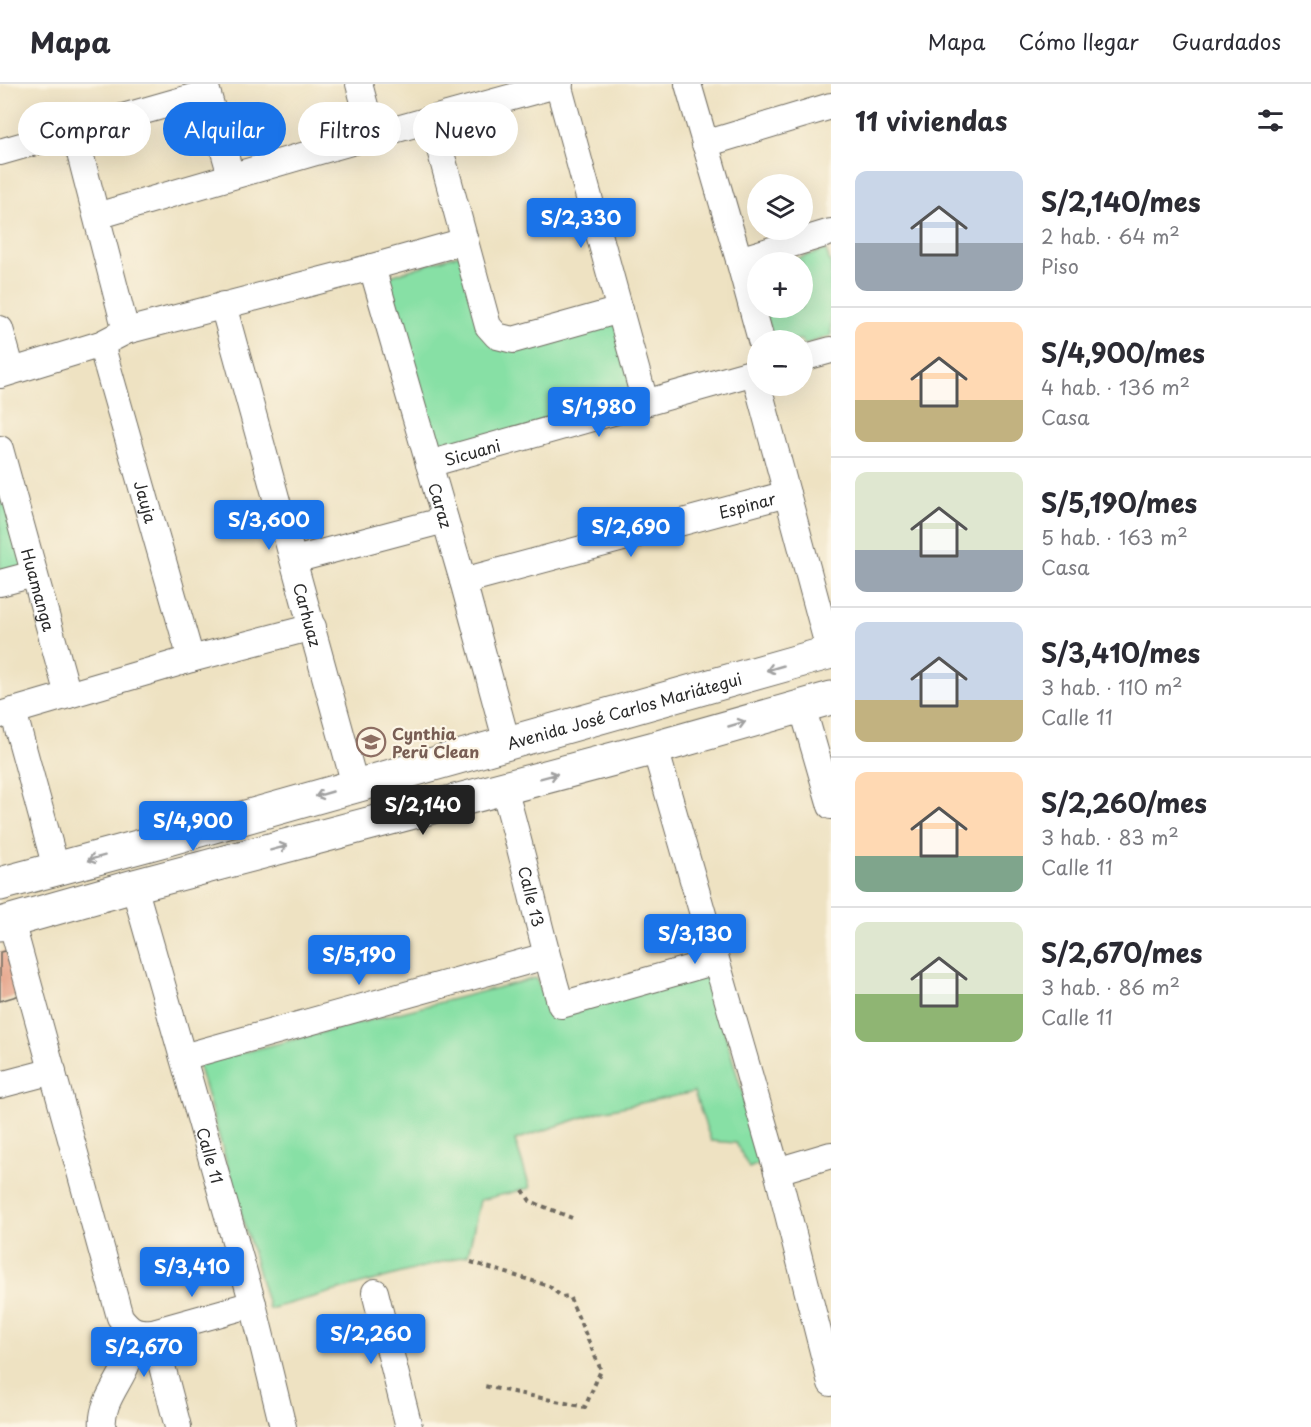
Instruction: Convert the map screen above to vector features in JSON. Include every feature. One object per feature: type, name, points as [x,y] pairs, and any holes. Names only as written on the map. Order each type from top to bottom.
[{"type":"main road","name":"Avenida José Carlos Mariátegui","points":[[0,884],[830,652]]},
{"type":"main road","points":[[6,923],[817,702]]},
{"type":"main road","points":[[164,840],[172,876]]},
{"type":"street","points":[[359,84],[364,102]]},
{"type":"street","points":[[478,102],[503,92],[559,84],[645,402]]},
{"type":"street","points":[[688,84],[758,330]]},
{"type":"street","points":[[151,106],[206,88],[231,176]]},
{"type":"street","points":[[705,144],[831,106]]},
{"type":"street","points":[[0,152],[18,147]]},
{"type":"street","points":[[81,156],[126,331]]},
{"type":"street","points":[[97,216],[300,156]]},
{"type":"street","points":[[442,156],[488,326],[497,336],[513,339],[620,310]]},
{"type":"street","points":[[739,260],[831,232]]},
{"type":"street","points":[[0,328],[6,373],[101,344],[126,331],[465,242]]},
{"type":"street","name":"Caraz","points":[[372,267],[463,581],[507,743]]},
{"type":"street","name":"Carhuaz","points":[[223,305],[355,785]]},
{"type":"street","name":"Jauja","points":[[101,344],[191,659]]},
{"type":"street","points":[[813,355],[831,350]]},
{"type":"street","name":"Sicuani","points":[[429,464],[645,402],[747,380]]},
{"type":"street","points":[[762,396],[830,652]]},
{"type":"street","name":"Huamanga","points":[[0,449],[68,695]]},
{"type":"street","name":"Espinar","points":[[463,581],[787,494]]},
{"type":"street","points":[[294,560],[445,520]]},
{"type":"street","points":[[0,583],[34,574]]},
{"type":"street","points":[[56,868],[7,713],[191,659],[313,627]]},
{"type":"street","points":[[817,702],[831,806]]},
{"type":"street","points":[[655,747],[825,1329],[831,1383]]},
{"type":"street","name":"Calle 13","points":[[504,789],[546,956],[561,1005],[716,961]]},
{"type":"street","name":"Calle 11","points":[[135,886],[253,1304],[283,1427]]},
{"type":"street","points":[[6,923],[53,1071],[120,1317],[141,1330],[178,1427]]},
{"type":"street","points":[[183,1057],[546,956]]},
{"type":"street","points":[[0,1085],[53,1071]]},
{"type":"street","points":[[777,1171],[831,1155]]},
{"type":"street","points":[[375,1292],[409,1427]]},
{"type":"street","points":[[141,1330],[253,1304]]},
{"type":"street","points":[[103,1427],[102,1418],[111,1394],[141,1330]]},
{"type":"path","points":[[523,1190],[530,1201],[572,1218]]},
{"type":"path","points":[[471,1262],[549,1286],[562,1297],[569,1296],[601,1370],[585,1407],[484,1386]]},
{"type":"green space","points":[[826,250],[831,265],[831,336],[813,342],[813,330],[771,330],[766,318],[813,318],[813,254]]},
{"type":"green space","points":[[460,254],[483,334],[615,319],[640,401],[432,457],[381,279]]},
{"type":"green space","points":[[0,480],[24,569],[0,576]]},
{"type":"green space","points":[[707,973],[763,1162],[749,1168],[736,1143],[711,1141],[694,1092],[602,1111],[515,1140],[530,1188],[480,1200],[468,1255],[269,1309],[198,1064],[536,978],[553,1018]]},
{"type":"building","points":[[5,951],[20,995],[0,1001],[0,952]]},
{"type":"place","name":"Cynthia Perū Clean","points":[[371,742]]}]
